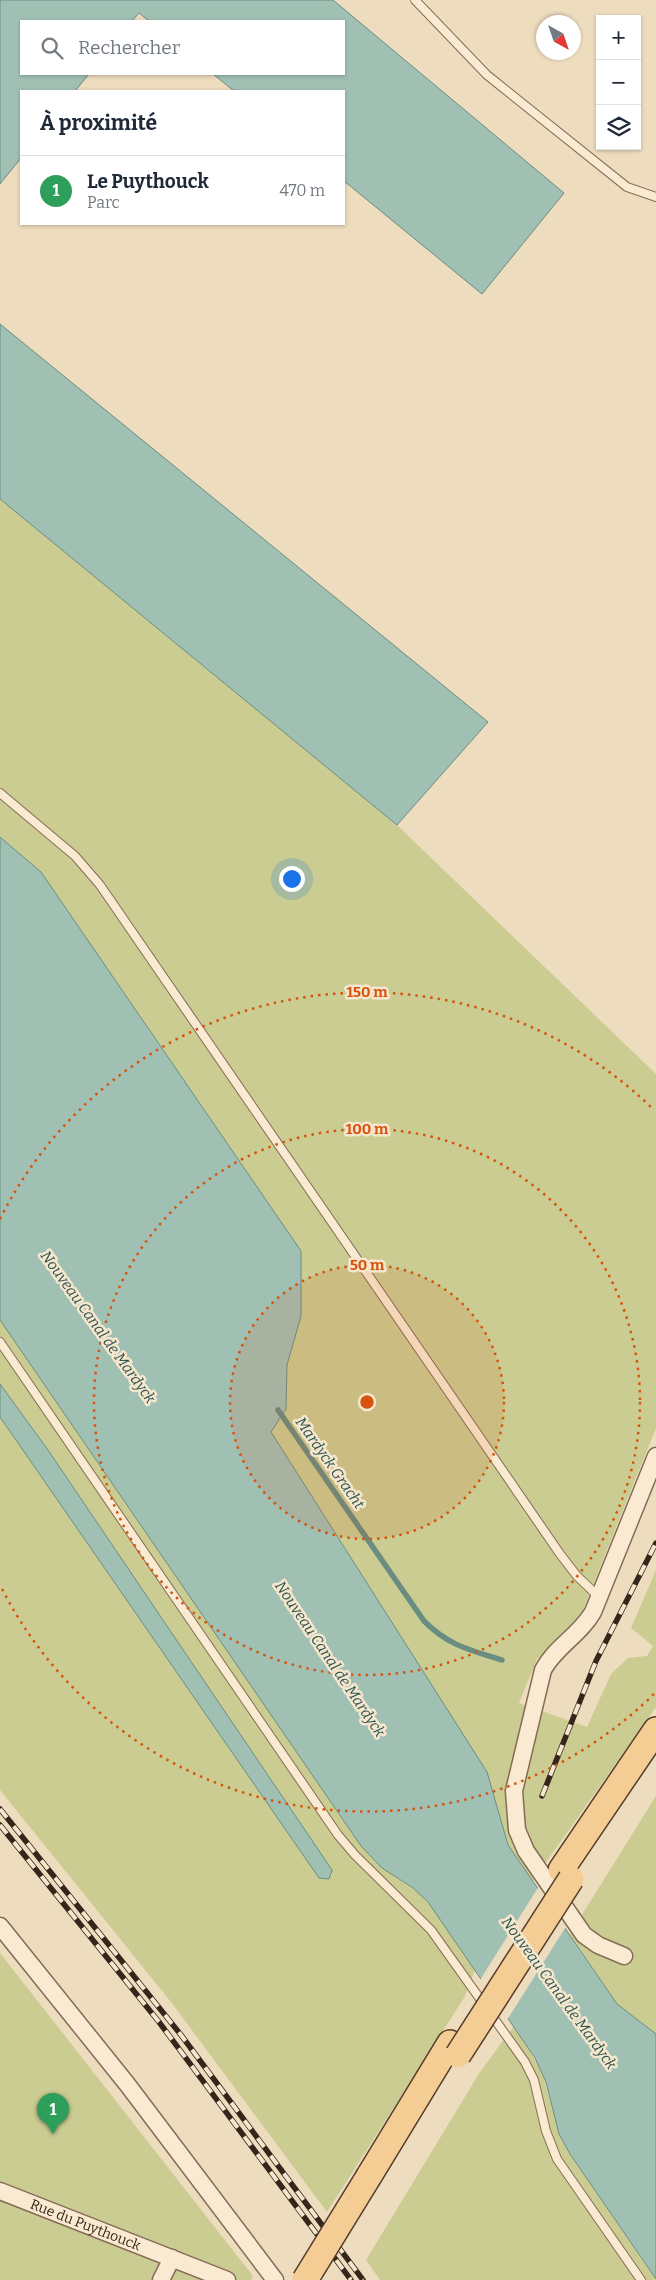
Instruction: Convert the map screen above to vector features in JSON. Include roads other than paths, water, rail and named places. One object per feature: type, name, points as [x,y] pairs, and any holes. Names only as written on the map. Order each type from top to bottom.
[{"type":"main road","points":[[305,2280],[373,2181],[454,2049],[566,1875],[656,1730]]},
{"type":"main road","points":[[566,1875],[656,1753]]},
{"type":"main road","points":[[320,2280],[373,2181]]},
{"type":"street","points":[[624,1956],[598,1945],[580,1929],[526,1851],[517,1830],[514,1804],[518,1768],[544,1670],[552,1657],[582,1628],[593,1612],[656,1456]]},
{"type":"street","points":[[0,1926],[137,2097],[274,2280]]},
{"type":"street","name":"Rue du Puythouck","points":[[0,2191],[227,2280]]},
{"type":"street","points":[[161,2280],[172,2258]]},
{"type":"lane","points":[[415,0],[487,75],[627,187],[656,197]]},
{"type":"lane","points":[[0,793],[69,851],[96,880],[560,1554],[577,1576],[599,1597]]},
{"type":"lane","points":[[0,1342],[328,1822],[355,1855],[431,1930],[525,2062],[534,2080],[546,2131],[557,2160],[641,2280]]},
{"type":"water","points":[[0,0],[333,0],[564,193],[482,294],[345,182],[345,90],[233,90],[214,75],[345,75],[345,20],[148,20],[139,13],[133,20],[20,20],[20,75],[88,75],[76,90],[20,90],[20,159],[0,184]]},
{"type":"water","points":[[0,324],[488,722],[397,825],[0,499]]},
{"type":"water","name":"Nouveau Canal de Mardyck","points":[[0,837],[41,872],[301,1251],[301,1316],[287,1365],[286,1409],[271,1432],[487,1772],[508,1845],[617,2004],[656,2034],[656,2279],[570,2154],[559,2134],[546,2082],[535,2058],[428,1902],[413,1888],[382,1868],[361,1846],[0,1320]]},
{"type":"water","points":[[0,1384],[48,1450],[332,1870],[329,1879],[319,1878],[0,1417]]},
{"type":"waterway","name":"Mardyck Gracht","points":[[278,1410],[424,1621],[451,1642],[502,1660]]},
{"type":"railway","points":[[542,1796],[596,1661],[656,1543]]},
{"type":"railway","points":[[0,1809],[181,2035],[363,2280]]},
{"type":"railway","points":[[0,1825],[159,2022],[351,2280]]},
{"type":"place","name":"Le Puythouck","points":[[53,2134]]}]
